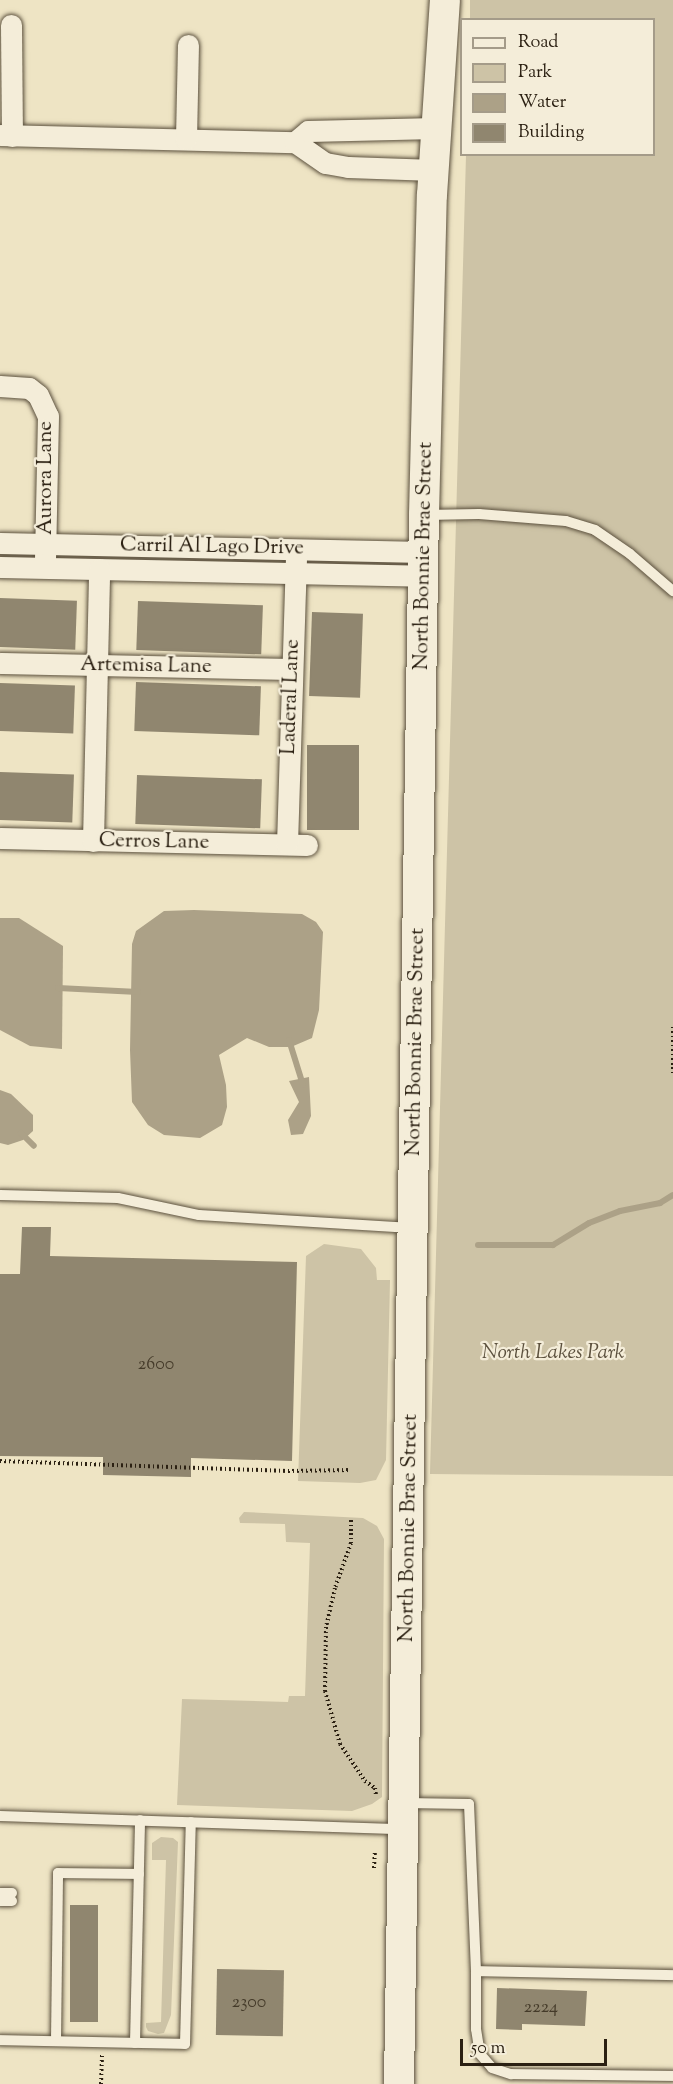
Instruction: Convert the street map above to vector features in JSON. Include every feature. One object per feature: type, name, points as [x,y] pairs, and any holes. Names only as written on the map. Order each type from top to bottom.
[{"type":"main road","name":"North Bonnie Brae Street","points":[[399,2084],[424,515],[434,170],[445,0]]},
{"type":"street","points":[[11,26],[6,135],[296,142],[325,163],[348,167],[434,170]]},
{"type":"street","points":[[186,140],[188,45]]},
{"type":"street","points":[[296,142],[308,131],[436,128]]},
{"type":"street","name":"Aurora Lane","points":[[0,386],[30,388],[38,394],[48,416],[45,567]]},
{"type":"street","name":"Carril Al Lago Drive","points":[[0,543],[297,549],[424,564]]},
{"type":"street","name":"Laderal Lane","points":[[297,549],[292,669],[297,845]]},
{"type":"street","name":"Carril Al Lago Drive","points":[[0,567],[296,573],[424,564]]},
{"type":"street","points":[[93,841],[99,569]]},
{"type":"street","name":"Artemisa Lane","points":[[0,663],[292,669]]},
{"type":"street","name":"Cerros Lane","points":[[0,838],[297,845]]},
{"type":"lane","points":[[424,515],[479,514],[566,521],[595,530],[630,554],[673,591]]},
{"type":"lane","points":[[0,1196],[118,1198],[199,1215],[413,1228]]},
{"type":"lane","points":[[0,1816],[191,1822],[404,1816],[469,1804],[476,1971],[476,2029],[480,2054],[492,2068],[511,2074],[673,2076]]},
{"type":"lane","points":[[135,2043],[140,1820]]},
{"type":"lane","points":[[0,2040],[185,2044],[191,1822]]},
{"type":"lane","points":[[56,2041],[58,1873],[139,1874]]},
{"type":"lane","points":[[0,1893],[12,1897],[0,1901]]},
{"type":"lane","points":[[476,1971],[673,1975]]},
{"type":"path","points":[[673,1027],[673,1073]]},
{"type":"path","points":[[0,1461],[288,1471],[351,1470]]},
{"type":"path","points":[[351,1520],[351,1543],[334,1588],[326,1627],[325,1691],[340,1744],[364,1781],[375,1788],[376,1795]]},
{"type":"path","points":[[374,1868],[375,1851]]},
{"type":"path","points":[[101,2084],[104,2042]]},
{"type":"green space","name":"North Lakes Park","points":[[470,0],[673,0],[673,1476],[430,1474],[466,156],[655,156],[655,18],[470,18]]},
{"type":"green space","points":[[324,1244],[361,1249],[376,1268],[377,1280],[390,1280],[386,1460],[376,1480],[360,1483],[298,1481],[306,1256]]},
{"type":"green space","points":[[244,1512],[363,1518],[377,1526],[384,1539],[382,1797],[372,1804],[352,1811],[177,1805],[182,1699],[288,1702],[289,1696],[305,1696],[310,1543],[286,1542],[285,1524],[240,1523],[239,1518]]},
{"type":"green space","points":[[161,1837],[173,1838],[178,1842],[171,2015],[164,2033],[158,2034],[148,2031],[146,2023],[161,2022],[166,1860],[152,1860],[152,1843]]},
{"type":"water","points":[[164,911],[302,914],[316,922],[323,932],[319,1010],[312,1038],[291,1047],[269,1047],[247,1038],[219,1055],[226,1085],[227,1107],[222,1125],[200,1138],[164,1135],[148,1125],[132,1102],[130,1050],[132,944],[136,931]]},
{"type":"water","points":[[0,918],[19,918],[63,946],[62,1049],[30,1046],[0,1030]]},
{"type":"water","points":[[309,1077],[311,1116],[303,1134],[291,1135],[288,1120],[299,1102],[289,1081]]},
{"type":"water","points":[[0,1090],[11,1094],[33,1115],[33,1131],[23,1140],[8,1145],[0,1143]]},
{"type":"building","points":[[0,598],[77,601],[75,650],[0,647]]},
{"type":"building","points":[[138,601],[263,605],[261,654],[136,650]]},
{"type":"building","points":[[312,612],[363,614],[360,698],[309,696]]},
{"type":"building","points":[[136,682],[261,686],[259,735],[134,731]]},
{"type":"building","points":[[0,683],[75,686],[73,734],[0,731]]},
{"type":"building","points":[[307,745],[359,745],[359,830],[307,830]]},
{"type":"building","points":[[0,772],[74,775],[72,823],[0,820]]},
{"type":"building","points":[[137,775],[262,779],[260,828],[135,824]]},
{"type":"building","points":[[22,1227],[51,1227],[50,1256],[297,1262],[292,1461],[191,1458],[191,1477],[103,1475],[103,1457],[0,1456],[0,1274],[20,1274]]},
{"type":"building","points":[[70,1905],[98,1905],[98,2022],[70,2022]]},
{"type":"building","points":[[217,1969],[284,1970],[283,2036],[216,2035]]},
{"type":"building","points":[[497,1988],[587,1991],[585,2026],[522,2024],[522,2030],[496,2029]]},
{"type":"waterway","points":[[58,988],[138,992]]},
{"type":"waterway","points":[[289,1040],[303,1085]]},
{"type":"waterway","points":[[21,1133],[34,1146]]},
{"type":"waterway","points":[[478,1245],[553,1245],[589,1223],[620,1211],[660,1203],[673,1195]]}]
